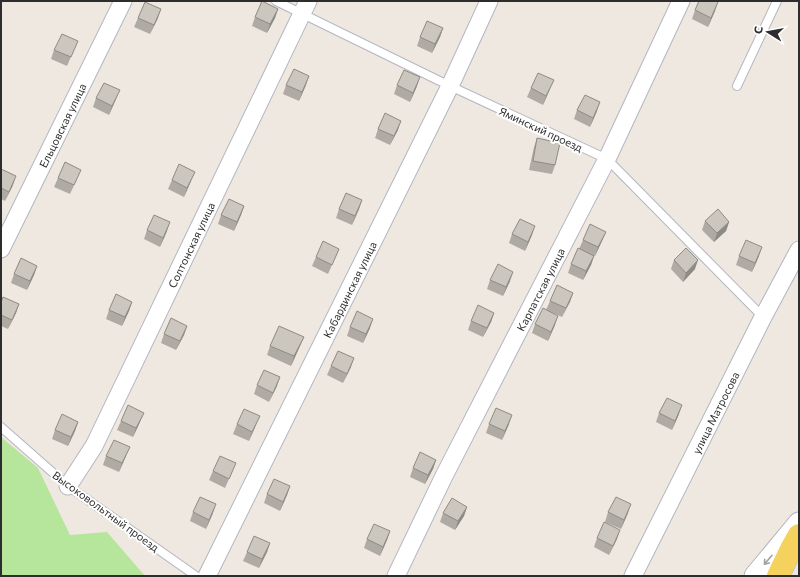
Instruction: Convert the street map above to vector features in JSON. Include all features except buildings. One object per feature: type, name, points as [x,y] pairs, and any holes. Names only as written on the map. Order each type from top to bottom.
[{"type":"main road","points":[[778,576],[799,535]]},
{"type":"street","name":"Ельцовская улица","points":[[1,249],[123,1]]},
{"type":"street","name":"Кабардинская улица","points":[[207,576],[450,86],[490,1]]},
{"type":"street","name":"Карпатская улица","points":[[396,576],[444,476],[607,159],[682,1]]},
{"type":"street","name":"Солтонская улица","points":[[68,486],[94,446],[305,8]]},
{"type":"street","name":"улица Матросова","points":[[632,576],[763,317],[799,250]]},
{"type":"street","points":[[755,576],[799,523]]},
{"type":"lane","name":"Яминский проезд","points":[[276,1],[305,8],[450,86],[607,159],[763,317]]},
{"type":"lane","points":[[737,86],[777,1]]},
{"type":"lane","name":"Высоковольтный проезд","points":[[1,427],[68,486],[196,576]]},
{"type":"green space","points":[[1,437],[38,468],[70,535],[107,532],[145,576],[1,576]]}]
